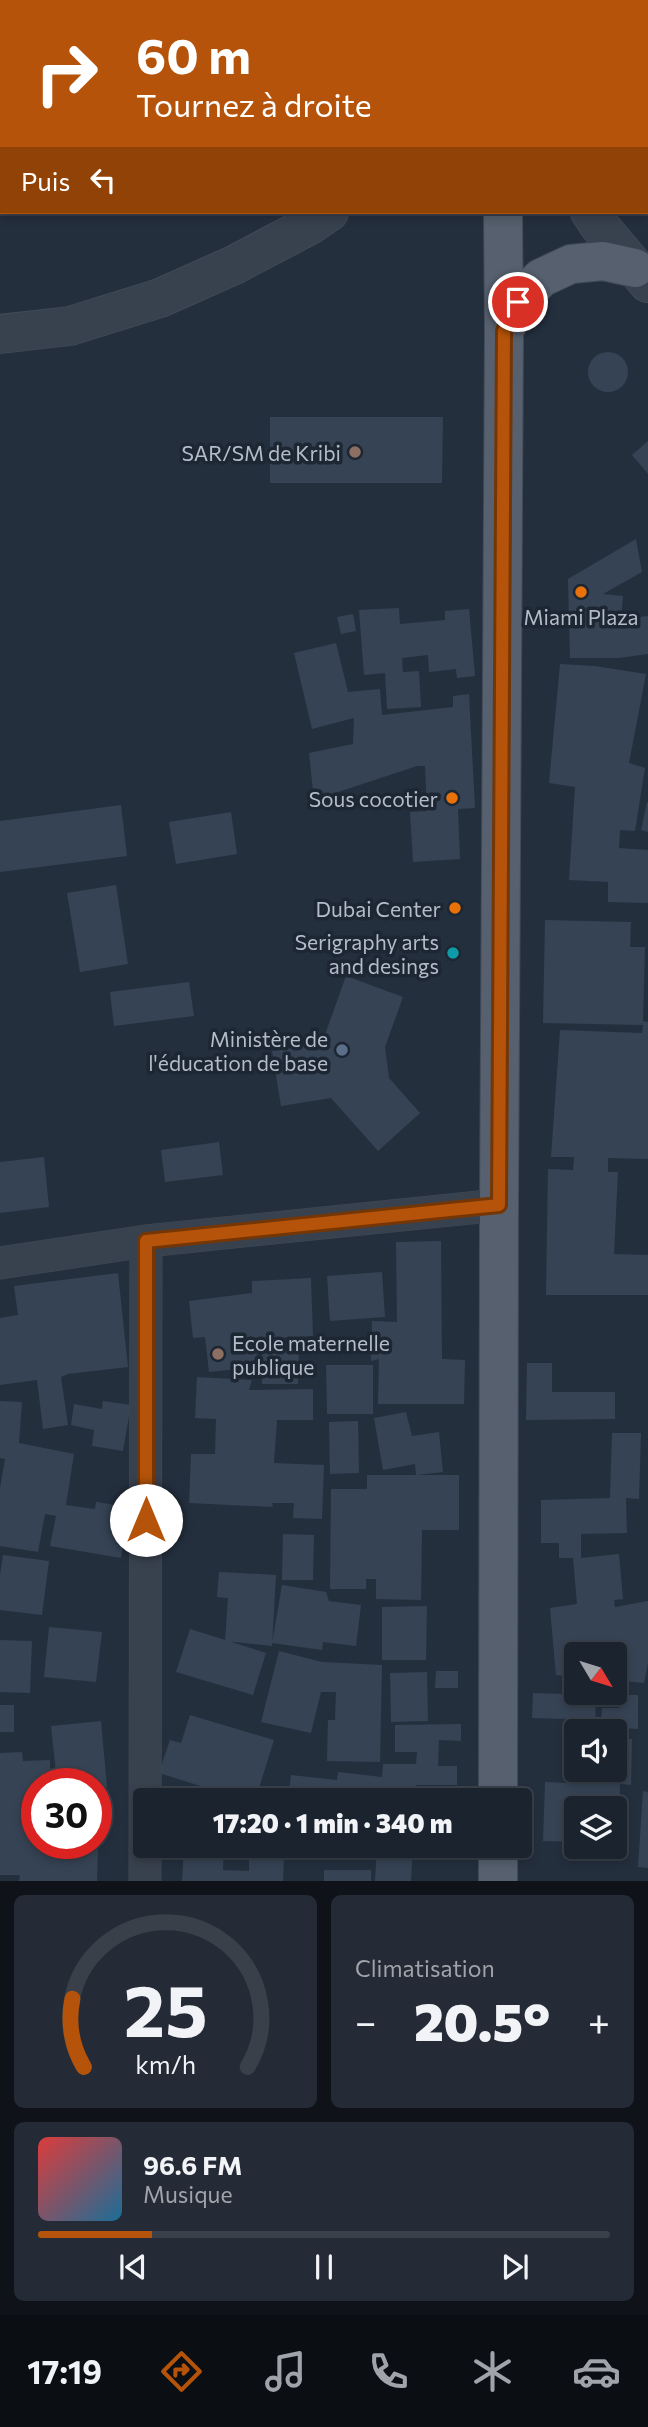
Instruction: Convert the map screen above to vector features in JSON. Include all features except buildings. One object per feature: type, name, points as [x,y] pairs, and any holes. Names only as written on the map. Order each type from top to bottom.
[{"type":"main road","points":[[498,1788],[504,331],[499,221]]},
{"type":"main road","points":[[504,331],[518,302],[541,278],[571,264],[603,261],[641,276]]},
{"type":"main road","points":[[498,1858],[498,1881]]},
{"type":"street","points":[[0,334],[69,326],[160,298],[234,265],[326,214]]},
{"type":"street","points":[[591,214],[641,276]]},
{"type":"street","points":[[0,1264],[146,1241],[499,1205]]},
{"type":"street","points":[[145,1881],[146,1241]]},
{"type":"place","name":"SAR/SM de Kribi","points":[[355,452]]},
{"type":"place","name":"Miami Plaza","points":[[581,592]]},
{"type":"place","name":"Sous cocotier","points":[[452,798]]},
{"type":"place","name":"Dubai Center","points":[[455,908]]},
{"type":"place","name":"Serigraphy arts and desings","points":[[453,953]]},
{"type":"place","name":"Ministère de l'éducation de base","points":[[342,1050]]},
{"type":"place","name":"Ecole maternelle publique","points":[[218,1354]]},
{"type":"route","points":[[146,1520],[146,1241],[499,1205],[504,331],[518,302]]}]
